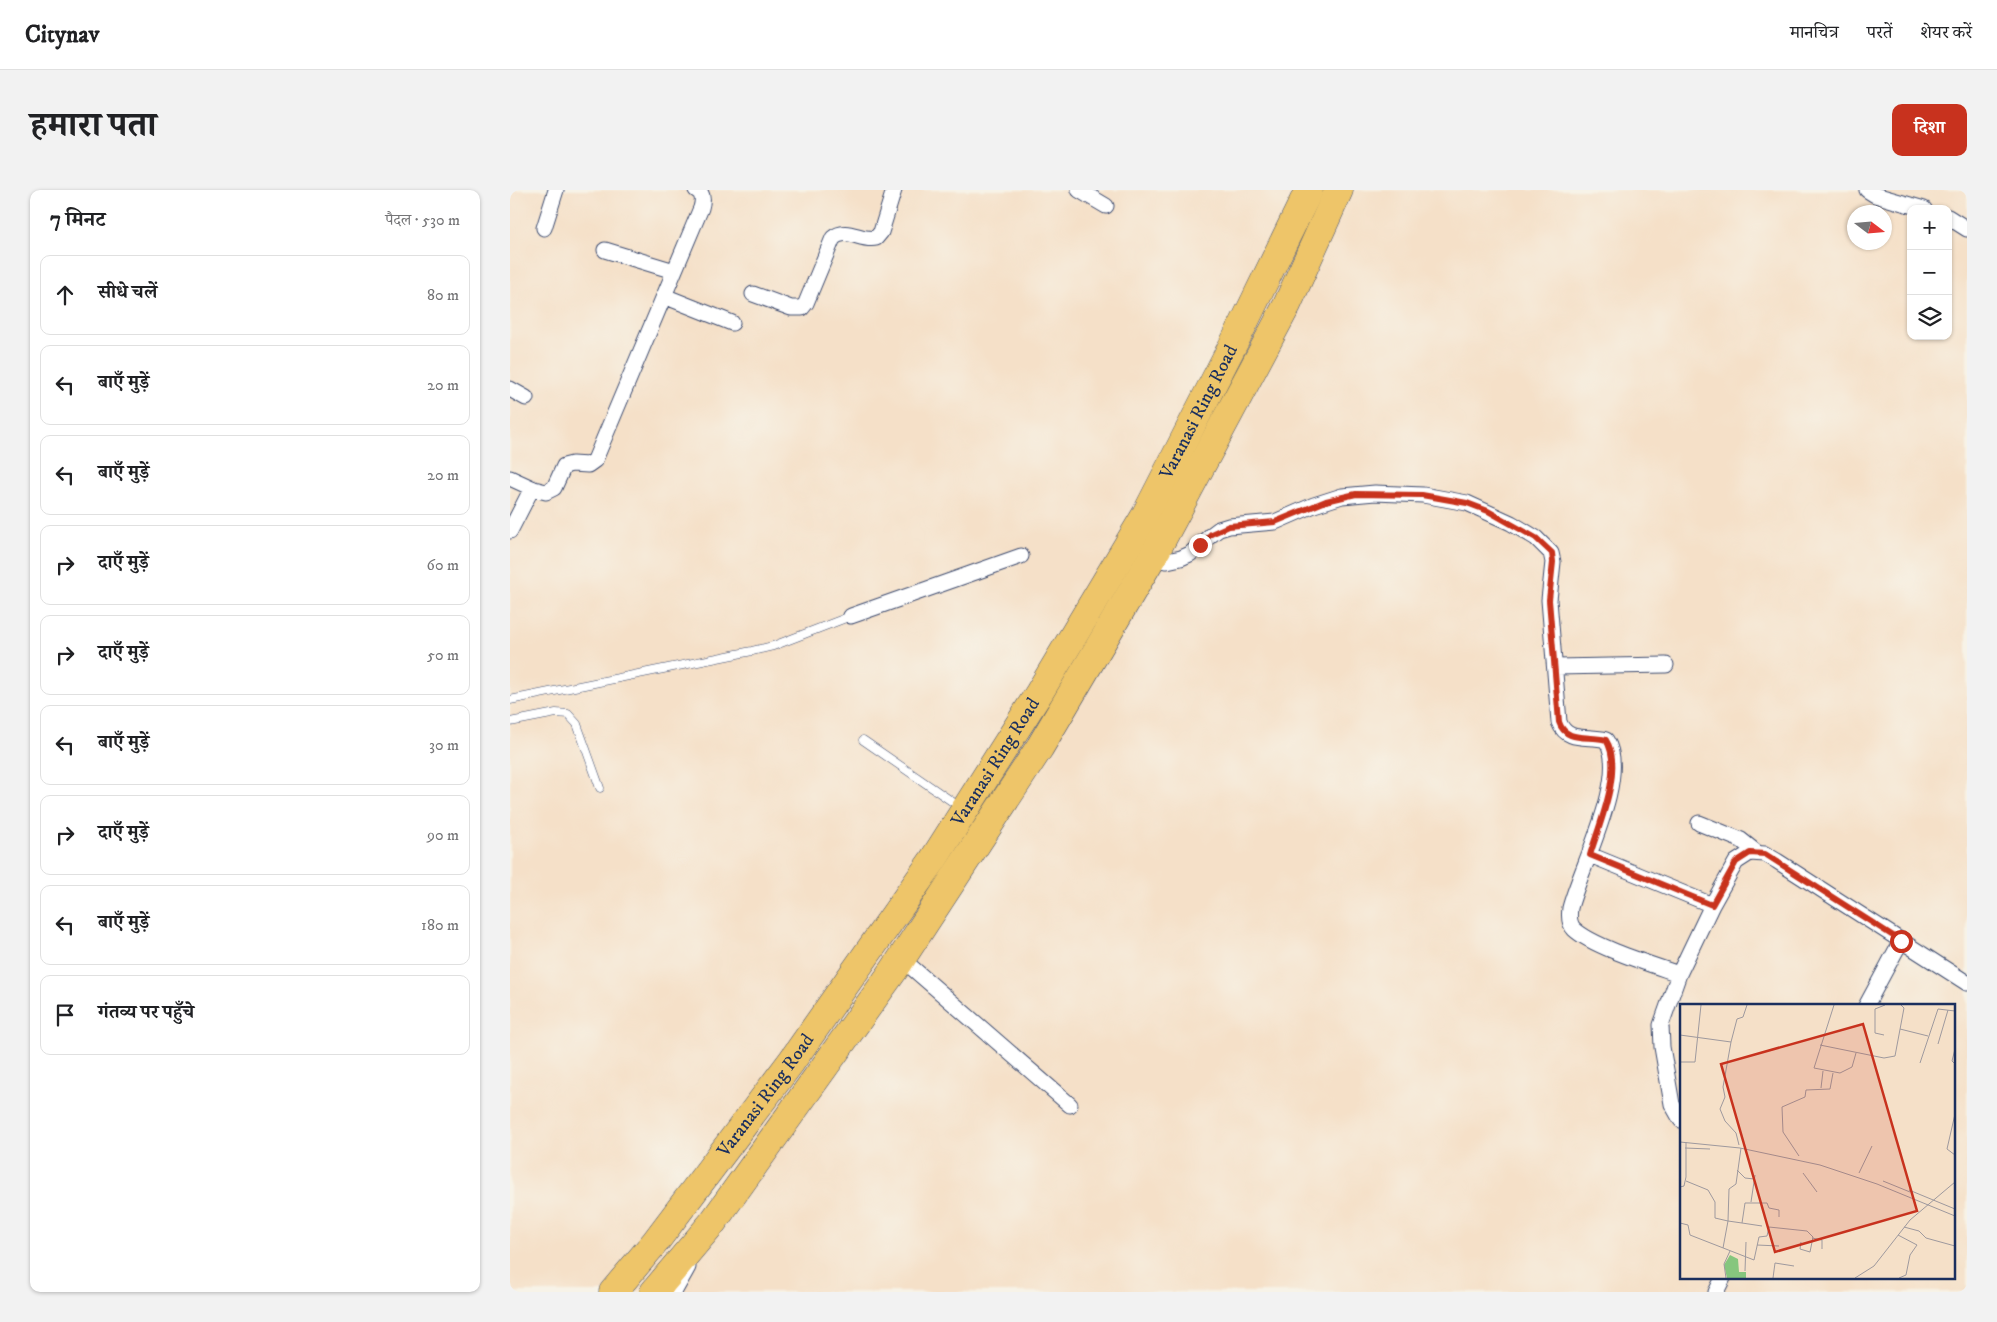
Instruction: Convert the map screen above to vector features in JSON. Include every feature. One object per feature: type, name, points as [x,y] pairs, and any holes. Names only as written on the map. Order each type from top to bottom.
[{"type":"highway","name":"Varanasi Ring Road","points":[[613,1292],[656,1241],[791,1062],[932,860],[1039,693],[1145,516],[1243,326],[1309,190]]},
{"type":"highway","name":"Varanasi Ring Road","points":[[654,1292],[713,1222],[902,959],[1040,747],[1152,559],[1287,305],[1339,190]]},
{"type":"street","points":[[544,228],[556,190]]},
{"type":"street","points":[[510,478],[541,492],[550,491],[564,466],[572,464],[588,465],[595,460],[701,208],[702,196],[696,190]]},
{"type":"street","points":[[753,294],[791,308],[802,308],[806,303],[833,238],[845,233],[867,239],[878,236],[894,190]]},
{"type":"street","points":[[1079,190],[1106,206]]},
{"type":"street","points":[[1867,190],[1875,195],[1910,205]]},
{"type":"street","points":[[1952,219],[1967,229]]},
{"type":"street","points":[[605,250],[674,271]]},
{"type":"street","points":[[664,296],[732,323]]},
{"type":"street","points":[[510,389],[526,398]]},
{"type":"street","points":[[510,531],[532,488]]},
{"type":"street","points":[[1152,559],[1167,561],[1181,558],[1190,554],[1211,534],[1229,526],[1275,522],[1314,505],[1342,496],[1376,493],[1422,495],[1467,503],[1536,538],[1552,553],[1553,562],[1549,600],[1559,722],[1562,730],[1568,735],[1606,740],[1611,748],[1611,785],[1590,855],[1570,908],[1569,920],[1573,929],[1598,944],[1679,974]]},
{"type":"street","points":[[851,616],[1021,556]]},
{"type":"street","points":[[1556,668],[1666,665]]},
{"type":"street","points":[[1699,823],[1741,840],[1756,852],[1777,861],[1967,983]]},
{"type":"street","points":[[1680,1118],[1672,1104],[1662,1047],[1661,1026],[1679,974],[1712,905],[1736,862],[1750,853],[1756,852]]},
{"type":"street","points":[[1590,855],[1712,905]]},
{"type":"street","points":[[1867,1004],[1901,941]]},
{"type":"street","points":[[902,959],[1070,1105]]},
{"type":"street","points":[[674,1292],[713,1222]]},
{"type":"street","points":[[1716,1292],[1722,1280]]},
{"type":"lane","points":[[510,700],[773,646],[851,616]]},
{"type":"lane","points":[[510,722],[556,713],[568,714],[577,724],[600,788]]},
{"type":"lane","points":[[863,740],[964,810]]},
{"type":"route","points":[[1200,545],[1219,529],[1229,526],[1275,522],[1314,505],[1342,496],[1356,494],[1422,495],[1448,499],[1467,503],[1488,511],[1510,523],[1536,538],[1552,553],[1553,562],[1549,600],[1559,722],[1562,730],[1568,735],[1606,740],[1611,748],[1611,785],[1590,855],[1712,905],[1736,862],[1750,853],[1765,854],[1901,941]]}]
